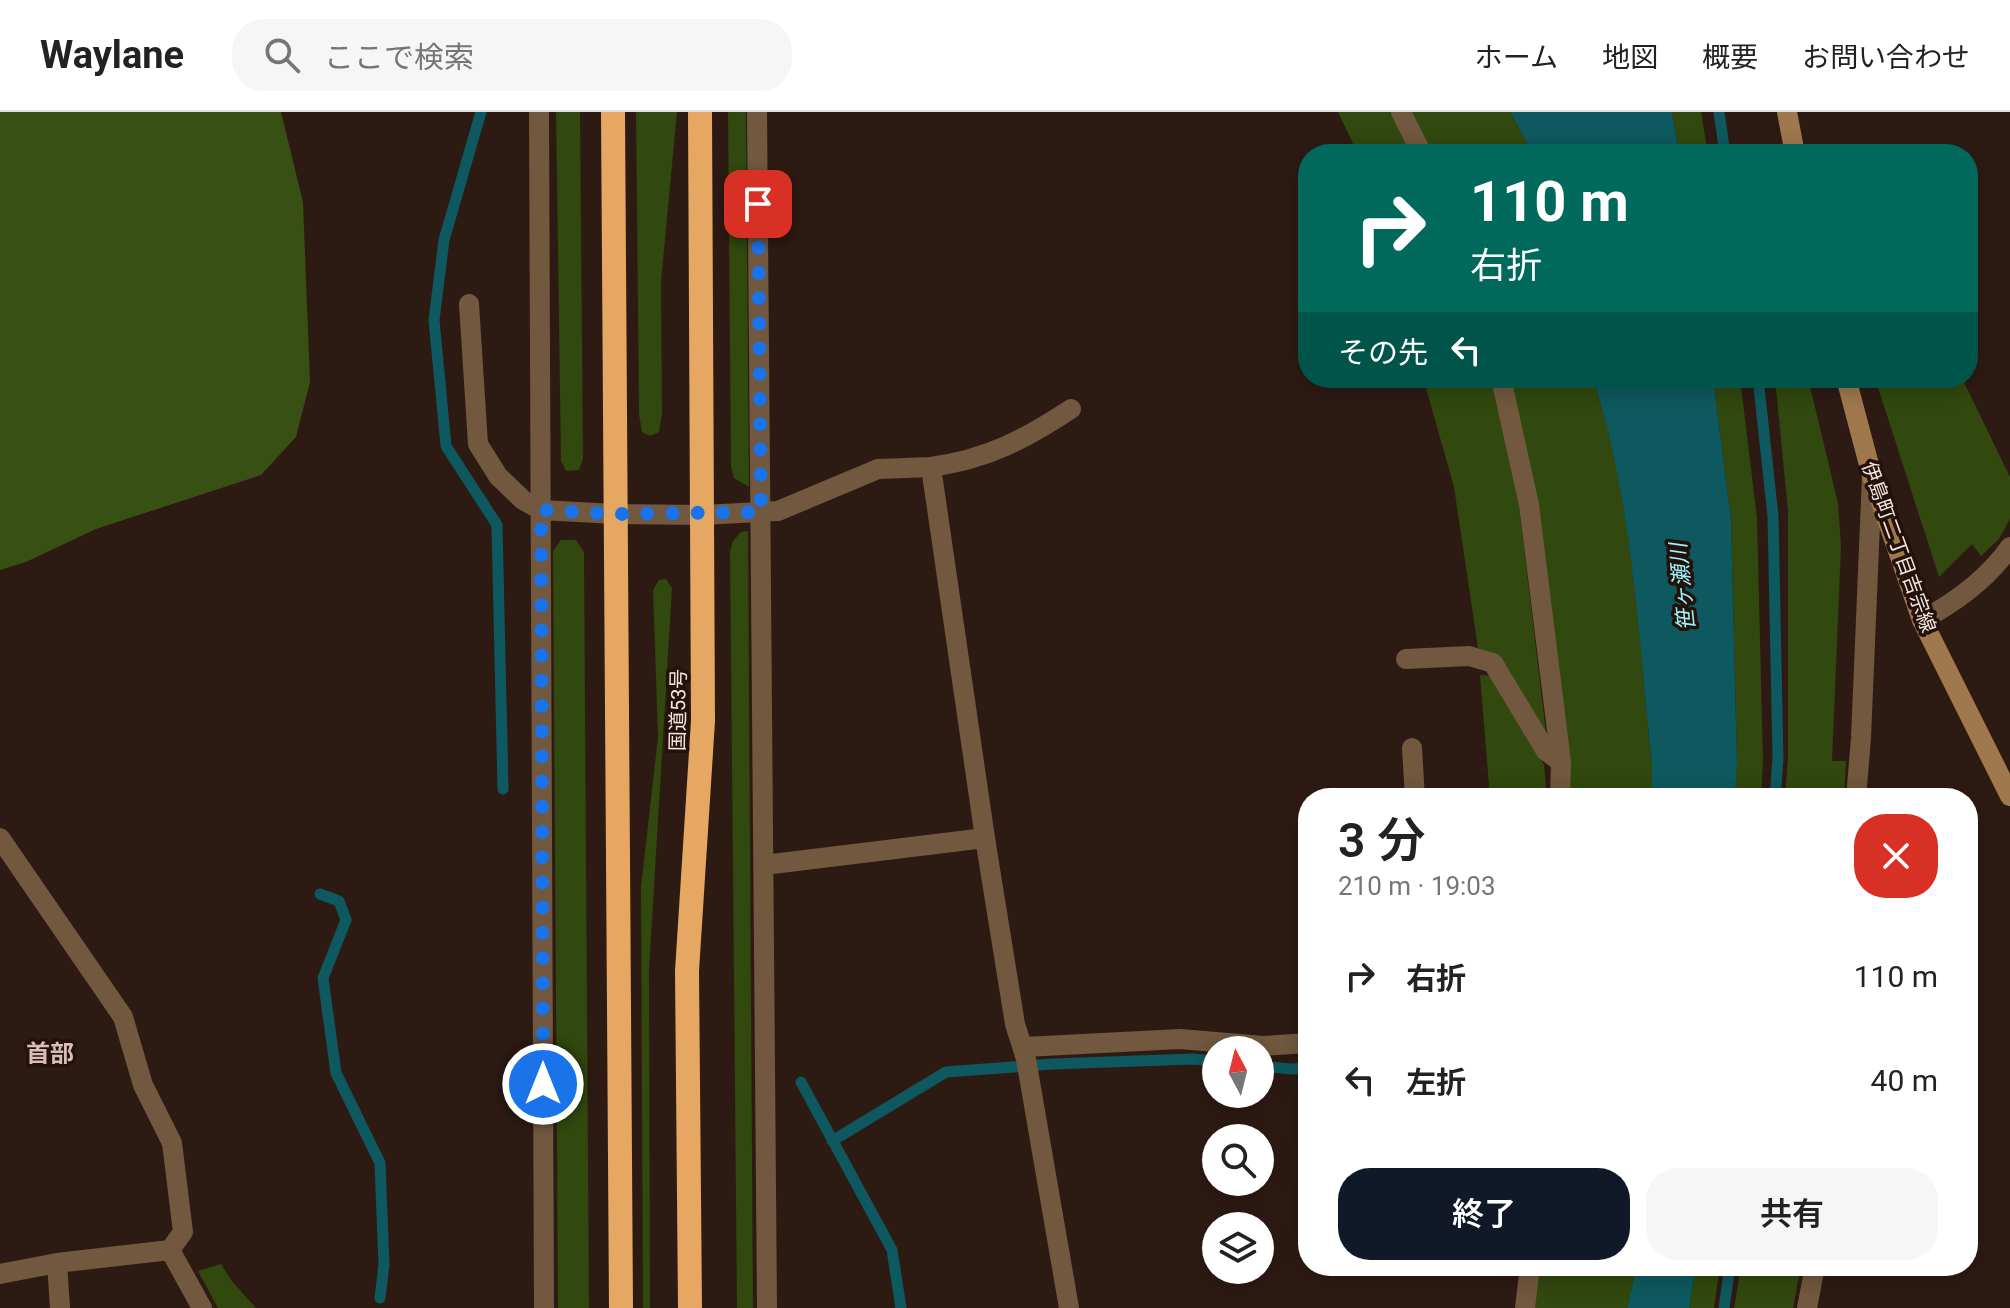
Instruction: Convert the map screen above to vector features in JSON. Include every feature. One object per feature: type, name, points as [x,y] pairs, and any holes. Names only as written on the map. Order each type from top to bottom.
[{"type":"highway","points":[[613,112],[621,1308]]},
{"type":"highway","name":"国道53号","points":[[690,1308],[687,971],[703,721],[700,112]]},
{"type":"street","points":[[539,112],[544,1308]]},
{"type":"street","points":[[757,112],[767,1308]]},
{"type":"street","points":[[1401,112],[1417,144]]},
{"type":"street","points":[[1787,112],[1793,144]]},
{"type":"street","points":[[469,304],[478,444],[498,476],[523,500],[541,510],[702,515],[778,511],[878,469],[964,462],[1026,439],[1071,409]]},
{"type":"street","points":[[1503,388],[1529,505],[1561,762],[1560,788]]},
{"type":"street","name":"伊島町二丁目吉宗線","points":[[1849,388],[1872,476],[1922,620],[2010,796]]},
{"type":"street","points":[[931,467],[1015,1024],[1026,1059],[1069,1308]]},
{"type":"street","points":[[1857,788],[1872,476]]},
{"type":"street","points":[[1922,620],[1945,608],[1997,566],[2010,547]]},
{"type":"street","points":[[1406,659],[1469,656],[1493,663],[1546,751],[1561,762]]},
{"type":"street","points":[[1412,748],[1414,788]]},
{"type":"street","points":[[0,838],[123,1017],[143,1085],[172,1143],[183,1232],[170,1250],[57,1263],[0,1274]]},
{"type":"street","points":[[764,865],[985,838]]},
{"type":"street","points":[[1026,1059],[1180,1039],[1263,1046],[1298,1044]]},
{"type":"street","points":[[170,1250],[202,1308]]},
{"type":"street","points":[[57,1263],[60,1308]]},
{"type":"street","points":[[1523,1276],[1525,1305]]},
{"type":"street","points":[[1525,1305],[1529,1276]]},
{"type":"street","points":[[1807,1308],[1813,1276]]},
{"type":"green space","points":[[0,112],[281,112],[303,202],[310,382],[296,437],[261,475],[96,529],[26,562],[0,570]]},
{"type":"green space","points":[[556,112],[580,112],[583,459],[579,470],[566,471],[561,461]]},
{"type":"green space","points":[[636,112],[677,112],[661,282],[662,414],[659,432],[650,436],[642,432],[639,414]]},
{"type":"green space","points":[[728,112],[746,112],[749,487],[734,478],[731,466]]},
{"type":"green space","points":[[1338,112],[1391,112],[1407,144],[1353,144]]},
{"type":"green space","points":[[1410,112],[1510,112],[1528,144],[1427,144]]},
{"type":"green space","points":[[1672,112],[1701,112],[1706,144],[1677,144]]},
{"type":"green space","points":[[1426,388],[1495,388],[1519,506],[1547,741],[1496,656],[1478,648],[1454,487]]},
{"type":"green space","points":[[1511,388],[1596,388],[1618,473],[1633,570],[1652,788],[1568,788]]},
{"type":"green space","points":[[1714,388],[1741,388],[1757,518],[1762,788],[1736,788],[1731,520]]},
{"type":"green space","points":[[1776,388],[1810,388],[1838,503],[1841,546],[1832,761],[1846,761],[1845,788],[1786,788],[1788,511]]},
{"type":"green space","points":[[1878,388],[1967,388],[2010,477],[2010,519],[1999,539],[1981,556],[1972,544],[1939,577]]},
{"type":"green space","points":[[748,531],[753,1308],[737,1308],[730,551],[733,541],[741,532]]},
{"type":"green space","points":[[561,540],[576,540],[584,552],[589,1308],[558,1308],[553,551]]},
{"type":"green space","points":[[666,579],[672,588],[649,970],[650,1308],[643,1308],[641,887],[658,737],[653,590],[659,580]]},
{"type":"green space","points":[[1480,675],[1493,676],[1544,765],[1546,788],[1489,788]]},
{"type":"green space","points":[[221,1264],[256,1308],[218,1308],[198,1271]]},
{"type":"green space","points":[[1537,1276],[1635,1276],[1627,1308],[1532,1308]]},
{"type":"green space","points":[[1694,1276],[1719,1276],[1714,1308],[1689,1308]]},
{"type":"green space","points":[[1739,1276],[1799,1276],[1793,1308],[1734,1308]]},
{"type":"water","points":[[1510,112],[1672,112],[1677,144],[1528,144]]},
{"type":"water","name":"笹ヶ瀬川","points":[[1596,388],[1714,388],[1731,520],[1736,788],[1652,788],[1638,619],[1626,521]]},
{"type":"water","points":[[1635,1276],[1694,1276],[1689,1308],[1627,1308]]},
{"type":"waterway","points":[[481,112],[444,240],[434,320],[446,446],[497,525],[503,789]]},
{"type":"waterway","points":[[1719,112],[1724,144]]},
{"type":"waterway","points":[[1759,388],[1773,516],[1778,758],[1776,788]]},
{"type":"waterway","points":[[320,894],[339,901],[346,920],[323,978],[336,1073],[380,1163],[384,1265],[380,1298]]},
{"type":"waterway","points":[[832,1141],[946,1072],[1053,1064],[1202,1060]]},
{"type":"waterway","points":[[1274,1067],[1298,1069]]},
{"type":"waterway","points":[[801,1082],[892,1250],[901,1308]]},
{"type":"waterway","points":[[1724,1308],[1729,1276]]},
{"type":"district","name":"首部","points":[[50,1054]]},
{"type":"route","points":[[543,1084],[541,510],[702,515],[761,512],[758,204]]}]
